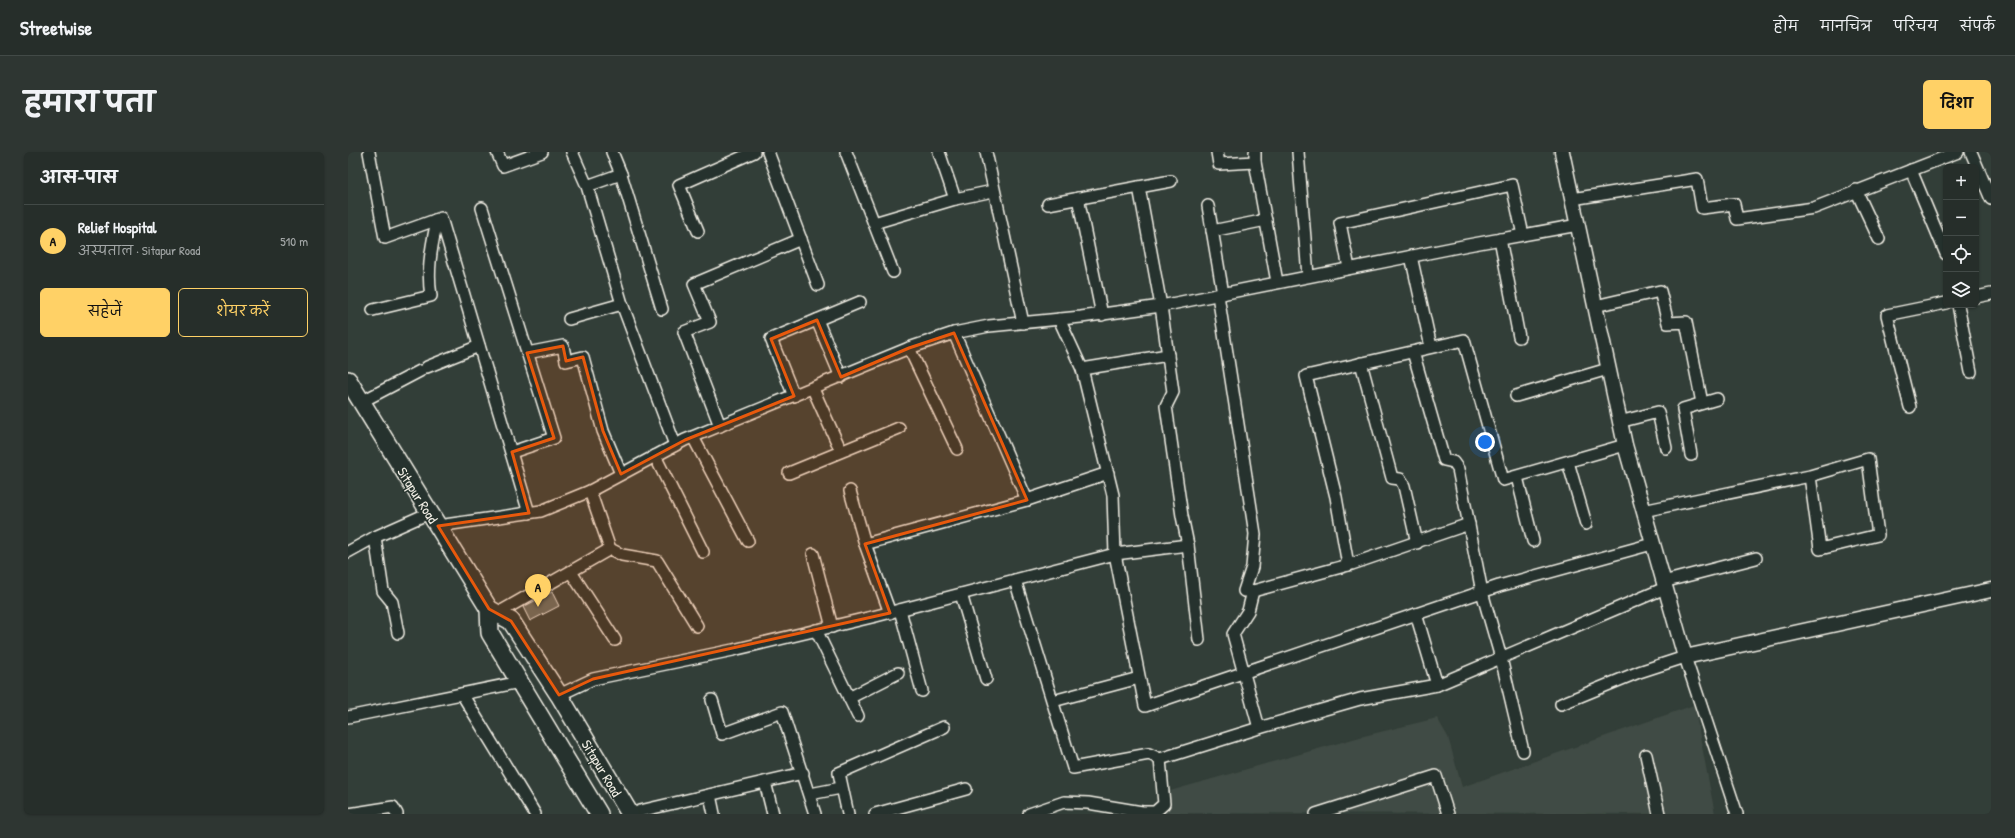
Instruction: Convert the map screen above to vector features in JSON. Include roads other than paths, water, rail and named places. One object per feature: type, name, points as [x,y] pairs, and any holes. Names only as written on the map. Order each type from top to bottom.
[{"type":"main road","name":"Sitapur Road","points":[[348,380],[433,519],[493,611],[511,621],[559,695],[630,814]]},
{"type":"main road","name":"Sitapur Road","points":[[493,611],[490,633],[599,814]]},
{"type":"street","points":[[369,152],[384,238],[441,218],[530,513]]},
{"type":"street","points":[[497,152],[502,166],[542,152]]},
{"type":"street","points":[[572,152],[587,186],[622,304],[675,445]]},
{"type":"street","points":[[612,152],[621,174],[662,309]]},
{"type":"street","points":[[698,231],[679,185],[754,152]]},
{"type":"street","points":[[768,152],[818,286]]},
{"type":"street","points":[[846,152],[893,272]]},
{"type":"street","points":[[939,152],[955,199]]},
{"type":"street","points":[[986,152],[993,191],[1023,323]]},
{"type":"street","points":[[1217,152],[1219,164],[1255,157],[1277,282]]},
{"type":"street","points":[[1298,152],[1308,276]]},
{"type":"street","points":[[1562,152],[1625,445],[1685,657],[1737,814]]},
{"type":"street","points":[[1572,199],[1697,179],[1702,208],[1734,204],[1737,218],[1814,208],[1856,190],[1958,152]]},
{"type":"street","points":[[1971,152],[1991,199]]},
{"type":"street","points":[[1911,170],[1943,247]]},
{"type":"street","points":[[587,186],[621,174]]},
{"type":"street","points":[[1048,204],[1171,181]]},
{"type":"street","points":[[1349,268],[1340,222],[1512,184],[1523,235]]},
{"type":"street","points":[[1139,187],[1161,306],[1173,392],[1166,406],[1182,516],[1188,545],[1199,640]]},
{"type":"street","points":[[1856,190],[1879,239]]},
{"type":"street","points":[[874,223],[955,199],[993,191]]},
{"type":"street","points":[[1078,198],[1102,315]]},
{"type":"street","points":[[1208,206],[1255,534],[1252,568],[1244,591],[1253,591],[1348,565],[1417,543],[1469,524]]},
{"type":"street","points":[[482,208],[554,438],[512,452]]},
{"type":"street","points":[[373,310],[431,296],[428,281],[429,263],[436,225],[435,220]]},
{"type":"street","points":[[1212,231],[1266,220]]},
{"type":"street","points":[[348,552],[375,537],[433,519],[541,511],[590,491],[675,445],[693,437],[909,348],[954,334],[989,326],[1060,320],[1161,306],[1349,268],[1578,225]]},
{"type":"street","points":[[720,426],[684,332],[710,322],[694,284],[801,239]]},
{"type":"street","points":[[1500,239],[1519,337]]},
{"type":"street","points":[[1411,256],[1431,347]]},
{"type":"street","points":[[1594,306],[1660,291],[1668,324],[1686,322],[1702,403]]},
{"type":"street","points":[[1979,296],[1991,294]]},
{"type":"street","points":[[794,396],[771,338],[860,302]]},
{"type":"street","points":[[569,319],[622,304]]},
{"type":"street","points":[[1910,407],[1887,316],[1943,304]]},
{"type":"street","points":[[1959,308],[1971,372]]},
{"type":"street","points":[[817,320],[841,377]]},
{"type":"street","points":[[1060,320],[1082,369],[1113,495],[1115,554],[1145,706],[1482,592],[1652,544]]},
{"type":"street","points":[[954,334],[1027,500]]},
{"type":"street","points":[[1348,565],[1336,498],[1306,376],[1464,340],[1503,480],[1625,445]]},
{"type":"street","points":[[362,402],[423,369],[479,346]]},
{"type":"street","points":[[527,353],[563,346],[566,360],[583,358],[603,431],[621,474]]},
{"type":"street","points":[[909,348],[957,449]]},
{"type":"street","points":[[1414,352],[1444,460],[1453,462],[1458,469],[1482,592],[1501,658],[1523,751]]},
{"type":"street","points":[[1082,369],[1168,355]]},
{"type":"street","points":[[1361,363],[1392,478],[1400,479],[1404,486],[1417,543]]},
{"type":"street","points":[[1516,396],[1608,369]]},
{"type":"street","points":[[813,388],[841,451]]},
{"type":"street","points":[[1691,455],[1684,409],[1717,399]]},
{"type":"street","points":[[1619,422],[1658,412],[1666,448]]},
{"type":"street","points":[[789,473],[899,428]]},
{"type":"street","points":[[693,437],[748,541]]},
{"type":"street","points":[[655,456],[703,552]]},
{"type":"street","points":[[1643,511],[1810,476],[1868,458],[1878,536],[1820,549],[1810,476]]},
{"type":"street","points":[[1568,462],[1586,524]]},
{"type":"street","points":[[864,544],[1027,500],[1108,473]]},
{"type":"street","points":[[1517,477],[1532,541]]},
{"type":"street","points":[[590,491],[610,549],[622,555],[658,561],[697,626]]},
{"type":"street","points":[[850,491],[864,544],[895,611],[922,691]]},
{"type":"street","points":[[375,537],[383,591],[392,602],[398,633]]},
{"type":"street","points":[[559,695],[593,679],[832,627],[1115,554],[1188,545]]},
{"type":"street","points":[[493,611],[571,572],[610,549]]},
{"type":"street","points":[[813,554],[832,627]]},
{"type":"street","points":[[1015,580],[1073,768],[1149,754],[1160,759],[1259,728],[1360,699],[1437,685],[1664,585],[1756,558]]},
{"type":"street","points":[[571,572],[615,640]]},
{"type":"street","points":[[1562,704],[1639,672],[1685,657],[1991,590]]},
{"type":"street","points":[[1253,591],[1248,611],[1233,634],[1259,728]]},
{"type":"street","points":[[961,594],[986,679]]},
{"type":"street","points":[[1416,614],[1437,685]]},
{"type":"street","points":[[816,630],[858,716]]},
{"type":"street","points":[[849,698],[898,673]]},
{"type":"street","points":[[1053,701],[1139,678]]},
{"type":"street","points":[[348,717],[520,682]]},
{"type":"street","points":[[462,694],[535,814]]},
{"type":"street","points":[[712,700],[722,734],[782,712],[810,794],[815,814]]},
{"type":"street","points":[[848,814],[841,788],[839,773],[944,728]]},
{"type":"street","points":[[1646,755],[1659,814]]},
{"type":"street","points":[[1031,814],[1064,802],[1090,809],[1143,813],[1155,812],[1164,804],[1160,759]]},
{"type":"street","points":[[637,814],[640,811],[803,773]]},
{"type":"street","points":[[1316,814],[1436,776],[1448,814]]},
{"type":"street","points":[[765,782],[773,814]]},
{"type":"street","points":[[810,794],[841,788]]},
{"type":"street","points":[[875,814],[966,789]]},
{"type":"street","points":[[710,795],[714,814]]},
{"type":"street","points":[[349,814],[393,807],[398,814]]},
{"type":"place","name":"Relief Hospital","points":[[538,607]]}]
